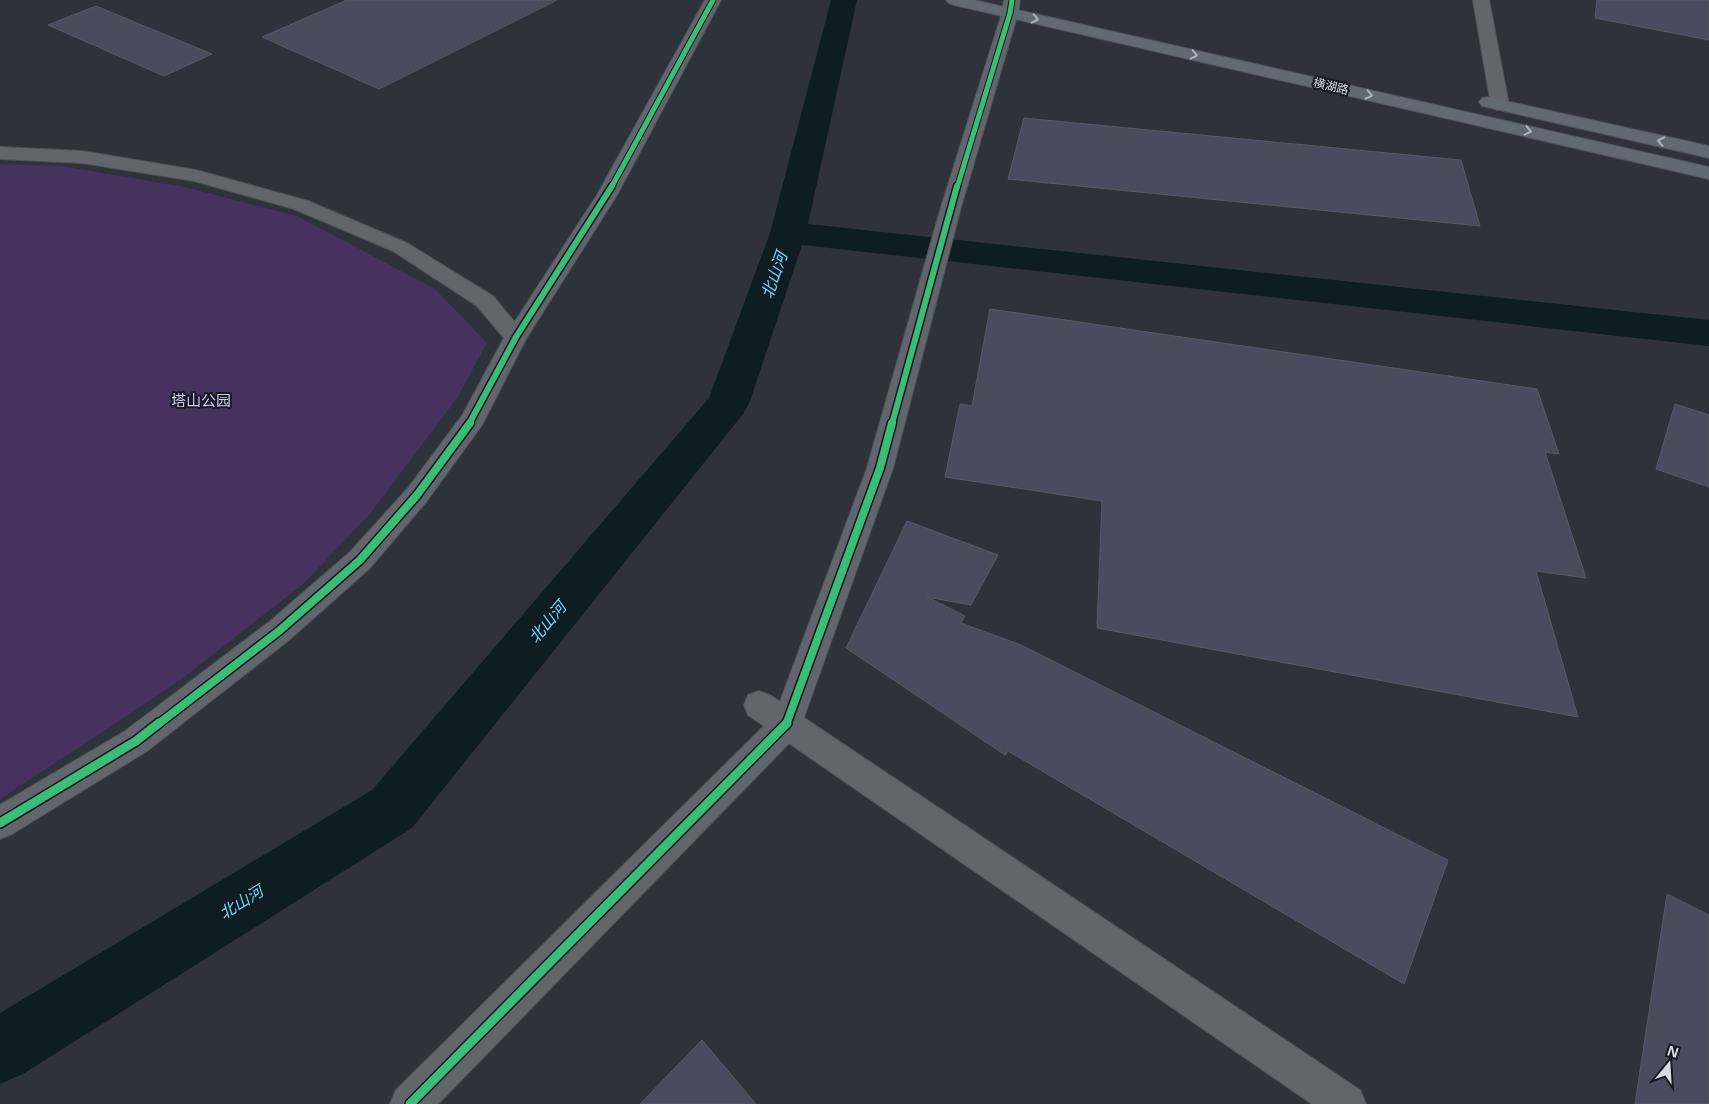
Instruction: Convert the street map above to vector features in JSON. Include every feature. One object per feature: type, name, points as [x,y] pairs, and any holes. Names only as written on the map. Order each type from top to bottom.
[{"type":"highway","name":"横湖路","points":[[954,0],[1011,7],[1709,173]]},
{"type":"highway","points":[[1471,98],[1709,152]]},
{"type":"street","points":[[0,823],[136,740],[279,631],[360,560],[417,495],[473,419],[516,337],[607,195],[713,0]]},
{"type":"street","points":[[1481,0],[1500,105]]},
{"type":"street","points":[[410,1104],[773,715],[880,468],[951,207],[1011,7]]},
{"type":"street","points":[[0,153],[82,157],[196,176],[301,205],[400,247],[485,301],[516,337]]},
{"type":"street","points":[[773,715],[1346,1104]]},
{"type":"green space","name":"塔山公园","points":[[0,164],[62,166],[184,187],[297,216],[435,289],[487,343],[457,398],[369,515],[303,584],[179,681],[0,799]]},
{"type":"building","points":[[347,0],[557,0],[379,89],[262,37]]},
{"type":"building","points":[[1597,0],[1709,0],[1709,40],[1595,18]]},
{"type":"building","points":[[96,6],[212,54],[164,76],[48,25]]},
{"type":"building","points":[[1024,118],[1461,160],[1480,226],[1008,179]]},
{"type":"building","points":[[990,309],[1537,389],[1559,454],[1545,452],[1586,578],[1536,571],[1578,717],[1097,628],[1102,501],[945,477],[960,404],[972,406]]},
{"type":"building","points":[[1675,404],[1709,415],[1709,487],[1656,469]]},
{"type":"building","points":[[907,521],[998,555],[971,605],[927,597],[965,616],[961,623],[1021,645],[1448,860],[1404,984],[1008,751],[1005,755],[846,648]]},
{"type":"building","points":[[1667,894],[1709,915],[1709,1104],[1635,1104]]},
{"type":"building","points":[[702,1040],[756,1104],[640,1104]]},
{"type":"waterway","name":"北山河","points":[[788,233],[844,0]]},
{"type":"waterway","name":"北山河","points":[[0,1051],[392,809],[728,404],[788,233]]},
{"type":"waterway","points":[[788,233],[1709,333]]},
{"type":"cycle path","points":[[0,823],[136,741],[279,631],[360,560],[417,495],[473,419],[516,337],[607,195],[713,0]]},
{"type":"cycle path","points":[[410,1104],[787,724],[880,468],[951,207],[1010,13],[1012,0]]}]
